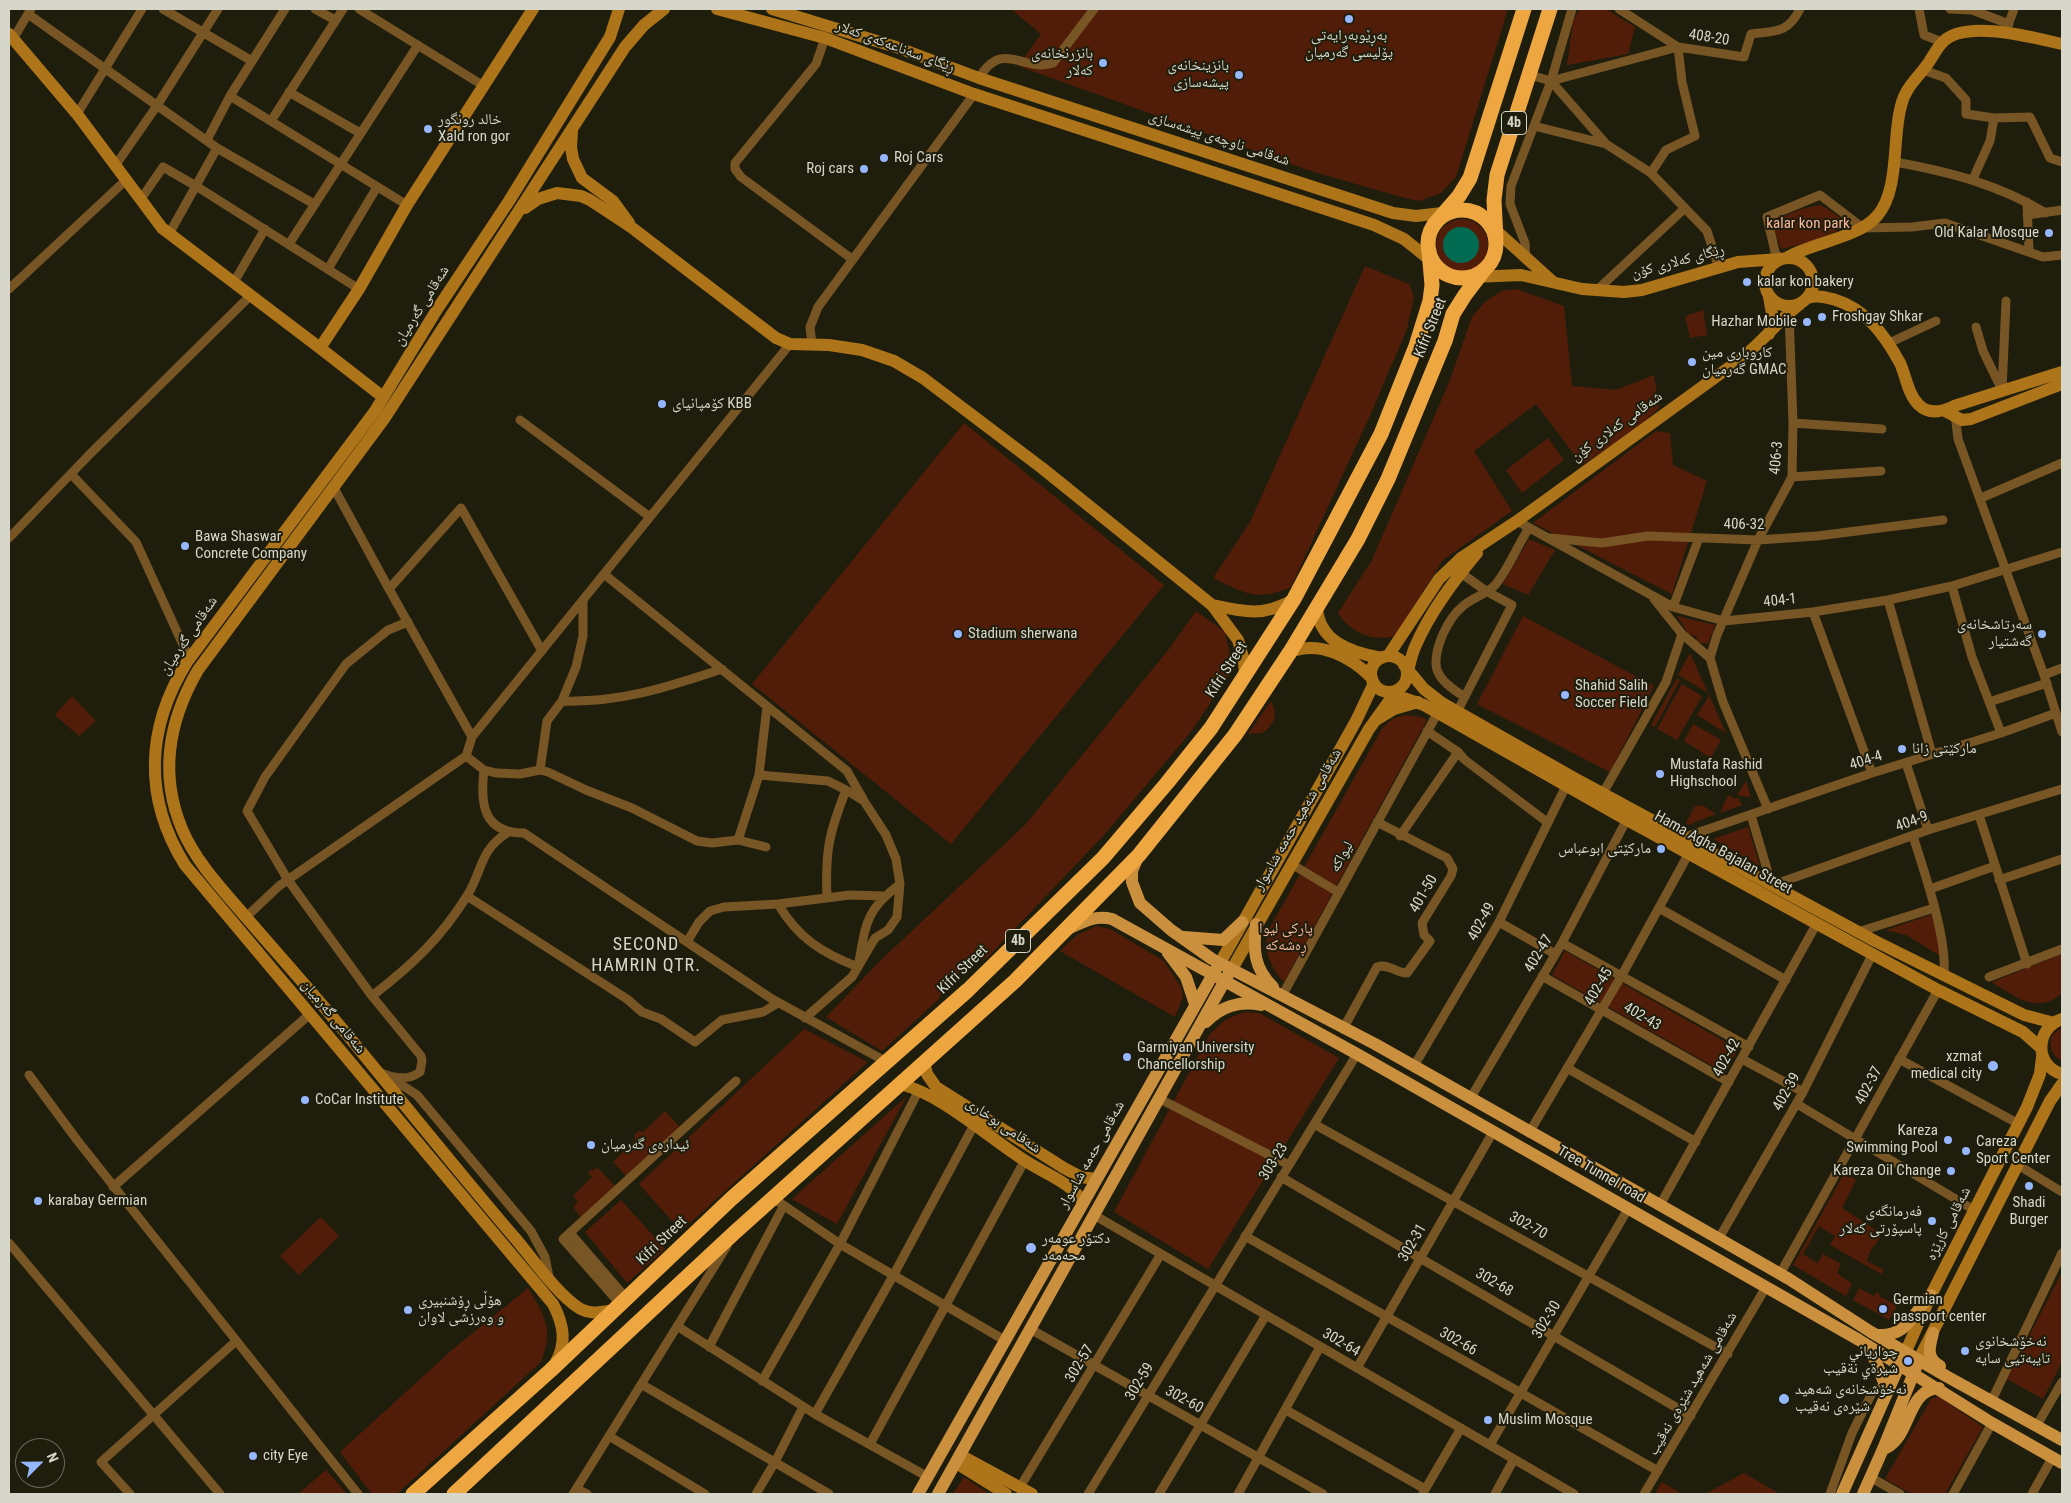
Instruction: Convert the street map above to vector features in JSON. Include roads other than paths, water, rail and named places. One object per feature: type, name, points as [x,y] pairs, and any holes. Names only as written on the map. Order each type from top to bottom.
[{"type":"highway","name":"4b","points":[[1445,214],[1470,178],[1524,9]]},
{"type":"highway","name":"4b","points":[[1494,232],[1494,200],[1498,175],[1550,9]]},
{"type":"highway","points":[[1468,211],[1477,214],[1494,232],[1494,256],[1478,275],[1450,276],[1431,258],[1429,237],[1445,214],[1468,211]]},
{"type":"highway","name":"Kifri Street","points":[[413,1494],[551,1370],[731,1199],[971,987],[1103,858],[1190,754],[1245,676],[1294,599],[1381,434],[1409,364],[1430,301],[1432,285],[1431,258]]},
{"type":"highway","name":"Kifri Street","points":[[458,1493],[734,1233],[778,1203],[900,1084],[1068,929],[1139,855],[1223,751],[1290,652],[1374,508],[1445,341],[1453,314],[1478,275]]},
{"type":"highway","points":[[971,987],[988,1004]]},
{"type":"main road","points":[[320,348],[359,289],[408,205],[533,9]]},
{"type":"main road","name":"شەقامی گەرمیان","points":[[551,1370],[562,1351],[564,1338],[561,1321],[553,1304],[189,870],[177,851],[163,820],[156,784],[155,746],[166,704],[190,658],[383,397],[443,300],[509,201],[610,37],[619,9]]},
{"type":"main road","name":"شەقامی گەرمیان","points":[[621,1305],[597,1313],[584,1311],[573,1304],[199,860],[181,828],[171,787],[170,737],[180,705],[198,670],[384,419],[634,35],[664,9]]},
{"type":"main road","name":"ڕێگای سەناعەکەی کەلار","points":[[718,9],[825,38],[974,94]]},
{"type":"main road","name":"ڕێگای سەناعەکەی کەلار","points":[[772,9],[896,47],[979,78]]},
{"type":"main road","points":[[1765,277],[1768,268],[1784,258],[1863,228],[1878,215],[1890,189],[1901,105],[1910,84],[1924,70],[1942,42],[1959,33],[2008,28],[2062,44]]},
{"type":"main road","points":[[11,37],[77,114],[115,166],[170,234],[251,294],[383,397]]},
{"type":"main road","points":[[596,60],[611,69]]},
{"type":"main road","points":[[979,78],[974,94],[1382,228],[1404,239],[1431,258]]},
{"type":"main road","name":"شەقامی ناوچەی پیشەسازی","points":[[979,78],[1393,213],[1416,216],[1445,214]]},
{"type":"main road","points":[[572,130],[571,147],[576,168],[582,178],[614,201],[632,227]]},
{"type":"main road","points":[[519,212],[544,196],[557,193],[571,194],[590,200],[632,227],[768,332],[790,344],[846,346],[870,352],[894,361],[923,378],[1042,468],[1212,605],[1238,640],[1244,661],[1245,676]]},
{"type":"main road","points":[[1494,232],[1553,282]]},
{"type":"main road","points":[[1804,301],[1812,291],[1806,252],[1810,247]]},
{"type":"main road","points":[[1784,258],[1802,262],[1827,298]]},
{"type":"main road","name":"ڕێگای کەلاری کۆن","points":[[1553,282],[1597,290],[1642,290],[1719,268],[1751,261],[1784,258]]},
{"type":"main road","points":[[1751,261],[1762,270],[1765,277],[1766,290],[1770,297],[1773,319],[1768,336]]},
{"type":"main road","points":[[1478,275],[1512,274],[1553,282]]},
{"type":"main road","points":[[1770,297],[1784,306],[1822,296],[1856,308],[1870,320],[1900,364],[1918,404],[1932,411],[1951,411],[2002,391],[2062,372]]},
{"type":"main road","points":[[443,300],[456,309]]},
{"type":"main road","name":"شەقامی کەلاری کۆن","points":[[1485,543],[1742,358],[1768,336],[1789,312],[1804,301]]},
{"type":"main road","points":[[1951,411],[1962,420],[1971,419],[2062,384]]},
{"type":"main road","points":[[1290,652],[1305,648],[1325,649],[1351,662],[1373,680],[1392,692],[1404,683],[1407,669],[1418,641],[1444,583],[1461,573],[1485,543]]},
{"type":"main road","points":[[1373,680],[1373,666],[1385,657],[1444,583],[1461,558],[1485,543]]},
{"type":"main road","points":[[1212,605],[1255,612],[1278,608],[1294,599]]},
{"type":"main road","points":[[1317,605],[1320,624],[1330,639],[1353,651],[1397,658],[1407,669]]},
{"type":"main road","name":"Hama Agha Bajalan Street","points":[[1407,669],[1424,689],[1456,712],[1532,760],[1566,786],[1817,923],[1873,953],[1914,968],[1944,975],[2024,1015],[2058,1021]]},
{"type":"main road","name":"شەقامی شەهید حەمە شاسوار","points":[[1220,962],[1360,714],[1373,680]]},
{"type":"main road","name":"Hama Agha Bajalan Street","points":[[1392,692],[1418,702],[1437,714],[1603,793],[1858,932],[1914,968],[1938,990],[2023,1032],[2041,1053],[2052,1070],[2062,1074]]},
{"type":"main road","name":"شەقامی شەهید حەمە شاسوار","points":[[1232,969],[1256,924],[1293,865],[1392,692]]},
{"type":"main road","points":[[1374,721],[1394,709],[1418,702]]},
{"type":"main road","points":[[1139,855],[1132,871],[1133,888],[1137,898],[1161,922],[1180,937],[1220,962],[1282,996]]},
{"type":"main road","name":"Tree Tunnel road","points":[[1068,929],[1088,920],[1105,917],[1163,947],[1357,1054],[1849,1334],[1939,1388],[1992,1423],[2057,1460]]},
{"type":"main road","points":[[1180,937],[1224,940],[1242,922]]},
{"type":"main road","points":[[1256,924],[1254,959],[1263,978],[1282,996]]},
{"type":"main road","points":[[1163,947],[1186,977],[1195,1004]]},
{"type":"main road","name":"شەقامی حەمە شاسوار","points":[[918,1494],[1220,962]]},
{"type":"main road","name":"شەقامی حەمە شاسوار","points":[[938,1494],[1032,1330],[1091,1220],[1232,969]]},
{"type":"main road","name":"Tree Tunnel road","points":[[1282,996],[1414,1066],[1529,1133],[1660,1205],[1780,1274],[1877,1335],[1987,1397]]},
{"type":"main road","points":[[1198,1032],[1216,1014],[1231,1006],[1252,1003],[1272,1008]]},
{"type":"main road","name":"شەقامی کارێزە","points":[[1906,1351],[1931,1295],[2019,1124],[2038,1081],[2044,1034],[2058,1021]]},
{"type":"main road","points":[[330,1038],[342,1028]]},
{"type":"main road","points":[[924,1062],[928,1091]]},
{"type":"main road","name":"شەقامی بوخاری","points":[[900,1084],[928,1091],[1064,1168],[1081,1177],[1096,1180]]},
{"type":"main road","points":[[1863,1494],[1913,1372],[2050,1101],[2062,1084]]},
{"type":"main road","name":"شەقامی بوخاری","points":[[928,1091],[1025,1160],[1073,1190],[1083,1202]]},
{"type":"main road","points":[[1056,1180],[1064,1168]]},
{"type":"main road","points":[[1075,1220],[1091,1220]]},
{"type":"main road","points":[[1877,1335],[1886,1336],[1902,1330],[1931,1295]]},
{"type":"main road","points":[[1933,1333],[1929,1353],[1932,1361],[1987,1397],[2062,1440]]},
{"type":"main road","points":[[1849,1334],[1853,1342],[1874,1357],[1881,1380],[1888,1390]]},
{"type":"main road","points":[[1842,1494],[1906,1351]]},
{"type":"main road","points":[[1883,1449],[1898,1438],[1921,1395],[1932,1389],[1939,1388]]},
{"type":"main road","points":[[958,1459],[989,1477],[1020,1487],[1032,1494]]},
{"type":"main road","points":[[989,1477],[1006,1494]]},
{"type":"street","points":[[77,114],[142,9]]},
{"type":"street","points":[[163,9],[252,62]]},
{"type":"street","points":[[115,166],[156,107],[218,9]]},
{"type":"street","points":[[207,140],[230,96],[285,9]]},
{"type":"street","points":[[316,9],[335,20]]},
{"type":"street","points":[[271,121],[342,9]]},
{"type":"street","points":[[359,9],[484,86]]},
{"type":"street","points":[[979,78],[986,67],[997,60],[1020,58],[1032,65],[1043,66],[1053,63],[1094,9]]},
{"type":"street","points":[[1526,258],[1525,243],[1514,217],[1511,195],[1512,186],[1551,81],[1572,9]]},
{"type":"street","points":[[1619,9],[1678,47],[1682,82],[1695,136],[1666,150],[1651,173]]},
{"type":"street","name":"408-20","points":[[1551,81],[1678,47],[1744,57],[1751,34],[1786,28],[1794,21],[1800,9]]},
{"type":"street","points":[[1919,9],[1924,35],[1942,42]]},
{"type":"street","points":[[1950,9],[1972,10],[2008,28],[2014,9]]},
{"type":"street","points":[[11,37],[30,11],[156,107],[217,148],[314,204]]},
{"type":"street","points":[[825,38],[816,64],[735,162],[735,169],[742,177],[852,259]]},
{"type":"street","points":[[289,244],[418,45]]},
{"type":"street","points":[[1924,70],[1946,78],[1966,100],[1966,114],[1994,118],[2030,117],[2050,158],[2062,162]]},
{"type":"street","points":[[1530,74],[1551,81],[1606,144],[1651,173],[1708,231],[1719,268]]},
{"type":"street","points":[[289,92],[360,132]]},
{"type":"street","points":[[812,344],[810,328],[813,316],[852,259],[974,94]]},
{"type":"street","points":[[230,96],[408,205]]},
{"type":"street","points":[[1973,179],[1990,141],[1994,118]]},
{"type":"street","points":[[1534,126],[1606,144]]},
{"type":"street","points":[[170,234],[217,148]]},
{"type":"street","points":[[1895,162],[1973,179],[2028,202],[2046,213]]},
{"type":"street","points":[[141,199],[163,167],[359,289]]},
{"type":"street","points":[[9,289],[126,180]]},
{"type":"street","points":[[328,269],[377,187]]},
{"type":"street","points":[[1784,258],[1775,252],[1767,217],[1820,195],[1863,228],[1912,227],[1945,223],[2043,257],[2062,255]]},
{"type":"street","points":[[2028,202],[2029,252]]},
{"type":"street","points":[[1597,290],[1684,208]]},
{"type":"street","points":[[2028,216],[2062,210]]},
{"type":"street","points":[[234,282],[265,229]]},
{"type":"street","points":[[9,538],[251,294]]},
{"type":"street","points":[[2002,391],[2006,300]]},
{"type":"street","name":"406-3","points":[[1710,658],[1758,540],[1792,478],[1794,423],[1789,312]]},
{"type":"street","points":[[1887,344],[1936,321]]},
{"type":"street","points":[[1976,327],[1983,351],[2002,391]]},
{"type":"street","points":[[246,917],[288,880],[466,756],[472,737],[790,344]]},
{"type":"street","points":[[1951,411],[1958,439],[2046,679],[2062,732]]},
{"type":"street","points":[[520,420],[650,518]]},
{"type":"street","points":[[1794,423],[1882,429]]},
{"type":"street","points":[[1981,498],[2062,463]]},
{"type":"street","points":[[1792,478],[1881,471]]},
{"type":"street","points":[[71,474],[136,542],[190,658]]},
{"type":"street","points":[[334,488],[472,737]]},
{"type":"street","points":[[389,589],[461,508],[542,651]]},
{"type":"street","name":"404-1","points":[[1517,520],[1546,538],[1672,607],[1724,621],[1813,612],[1888,600],[1952,586],[2062,552]]},
{"type":"street","name":"406-32","points":[[1546,538],[1602,543],[1648,536],[1758,540],[1817,536],[1943,520]]},
{"type":"street","points":[[1465,697],[1450,688],[1442,680],[1436,668],[1435,654],[1453,615],[1497,581],[1529,528]]},
{"type":"street","points":[[1672,607],[1699,538]]},
{"type":"street","points":[[1456,712],[1512,605],[1486,591],[1461,573]]},
{"type":"street","points":[[604,574],[847,771],[864,802],[886,835],[896,859],[900,884],[897,917],[888,930],[876,938],[852,977],[806,1018]]},
{"type":"street","points":[[1952,586],[1972,657],[2001,733]]},
{"type":"street","points":[[1652,596],[1682,634],[1710,658],[1723,702],[1768,809]]},
{"type":"street","points":[[540,770],[547,720],[562,701],[576,667],[583,636],[583,600]]},
{"type":"street","points":[[1888,600],[1932,754]]},
{"type":"street","points":[[1813,612],[1872,772]]},
{"type":"street","points":[[398,1083],[420,1072],[421,1056],[372,996],[288,880],[248,811],[265,777],[346,664],[388,630],[408,622]]},
{"type":"street","points":[[1603,793],[1666,682],[1682,634]]},
{"type":"street","points":[[1989,702],[2008,696],[2046,679],[2062,668]]},
{"type":"street","points":[[562,701],[585,702],[652,692],[722,669]]},
{"type":"street","points":[[1996,719],[2002,703],[2008,696]]},
{"type":"street","points":[[738,840],[759,775],[767,706]]},
{"type":"street","name":"404-4","points":[[1685,838],[1872,772],[2001,733],[2056,713]]},
{"type":"street","name":"لیواکە","points":[[1282,996],[1437,714]]},
{"type":"street","points":[[1427,731],[1458,752],[1465,760],[1547,822]]},
{"type":"street","points":[[1400,836],[1458,752]]},
{"type":"street","points":[[466,756],[484,770],[520,774],[540,770],[632,808],[697,841],[712,843],[738,840],[766,847]]},
{"type":"street","points":[[1906,762],[1928,830]]},
{"type":"street","points":[[484,770],[482,790],[487,814],[496,828],[507,833],[524,833],[778,1002],[885,1061]]},
{"type":"street","points":[[759,775],[828,781],[864,802]]},
{"type":"street","name":"402-49","points":[[1414,1066],[1499,922],[1566,786]]},
{"type":"street","name":"404-9","points":[[1770,883],[1928,830],[2062,789]]},
{"type":"street","points":[[827,898],[826,860],[831,828],[846,790]]},
{"type":"street","points":[[1751,815],[1768,869],[1770,883]]},
{"type":"street","points":[[1978,815],[2027,964]]},
{"type":"street","name":"402-47","points":[[1470,1099],[1562,943],[1627,819]]},
{"type":"street","name":"401-50","points":[[1343,1029],[1376,967],[1386,966],[1402,973],[1407,973],[1412,969],[1430,941],[1423,931],[1422,923],[1451,876],[1453,869],[1447,858],[1400,836],[1376,822]]},
{"type":"street","points":[[372,996],[405,971],[435,941],[467,896],[484,857],[493,842],[507,833]]},
{"type":"street","points":[[1913,836],[1930,889],[1945,957],[1944,975]]},
{"type":"street","name":"402-45","points":[[1529,1133],[1622,975],[1689,853]]},
{"type":"street","points":[[1999,880],[2062,859]]},
{"type":"street","points":[[1293,865],[1338,892]]},
{"type":"street","points":[[1930,889],[1994,866]]},
{"type":"street","points":[[858,967],[865,928],[872,909],[884,896],[900,884]]},
{"type":"street","points":[[687,942],[699,922],[710,911],[724,907],[778,904],[850,895],[884,896]]},
{"type":"street","points":[[467,896],[627,999],[642,1012],[661,1019],[695,1042],[722,1020],[763,1012],[778,1002]]},
{"type":"street","points":[[778,904],[790,924],[807,940],[839,960],[858,967]]},
{"type":"street","points":[[1659,908],[1786,980]]},
{"type":"street","points":[[1858,932],[1934,908]]},
{"type":"street","points":[[1499,922],[1555,954]]},
{"type":"street","name":"402-42","points":[[1660,1205],[1817,923]]},
{"type":"street","points":[[1562,943],[1749,1047]]},
{"type":"street","points":[[1989,976],[2027,964],[2062,949]]},
{"type":"street","name":"402-39","points":[[1718,1240],[1797,1104],[1873,953]]},
{"type":"street","name":"402-43","points":[[1542,976],[1729,1082]]},
{"type":"street","name":"402-37","points":[[1780,1274],[1938,990]]},
{"type":"street","points":[[113,1187],[310,1014]]},
{"type":"street","name":"303-23","points":[[1214,1285],[1357,1054]]},
{"type":"street","points":[[1742,1059],[1803,1092]]},
{"type":"street","points":[[1899,1059],[2019,1124]]},
{"type":"street","points":[[1567,1068],[1696,1142]]},
{"type":"street","points":[[29,1076],[113,1187],[358,1494]]},
{"type":"street","points":[[380,1076],[412,1077]]},
{"type":"street","points":[[380,1076],[398,1083],[417,1095],[531,1231],[543,1253],[549,1277]]},
{"type":"street","points":[[621,1305],[567,1236],[736,1081]]},
{"type":"street","points":[[762,1381],[928,1091]]},
{"type":"street","points":[[1160,1099],[1289,1165]]},
{"type":"street","points":[[1797,1104],[1974,1210]]},
{"type":"street","name":"302-70","points":[[1314,1124],[1589,1275],[1728,1354]]},
{"type":"street","points":[[814,1414],[893,1276],[974,1125]]},
{"type":"street","name":"302-31","points":[[1357,1368],[1493,1132]]},
{"type":"street","points":[[870,1444],[1025,1160]]},
{"type":"street","points":[[2018,1165],[2062,1192]]},
{"type":"street","name":"302-68","points":[[1281,1177],[1554,1334],[1691,1416]]},
{"type":"street","points":[[709,1347],[778,1203],[840,1244],[1006,1342]]},
{"type":"street","name":"302-30","points":[[1490,1445],[1628,1209]]},
{"type":"street","name":"302-64","points":[[1091,1220],[1161,1254],[1514,1459],[1569,1493]]},
{"type":"street","points":[[587,1494],[575,1491],[734,1233]]},
{"type":"street","name":"302-66","points":[[1245,1236],[1658,1471]]},
{"type":"street","points":[[9,1243],[220,1494]]},
{"type":"street","points":[[1987,1397],[2062,1253]]},
{"type":"street","name":"302-57","points":[[1020,1487],[1095,1366],[1161,1254]]},
{"type":"street","name":"302-59","points":[[1088,1494],[1214,1285]]},
{"type":"street","name":"شەقامی شەهید شێرەی نەقیب","points":[[1644,1494],[1766,1287]]},
{"type":"street","points":[[1158,1494],[1266,1315]]},
{"type":"street","points":[[677,1326],[814,1414],[928,1477]]},
{"type":"street","name":"302-60","points":[[1032,1330],[1323,1494]]},
{"type":"street","points":[[130,1494],[101,1462],[235,1342]]},
{"type":"street","points":[[1238,1494],[1260,1458],[1320,1346]]},
{"type":"street","points":[[2037,1426],[2062,1382]]},
{"type":"street","points":[[641,1384],[828,1494]]},
{"type":"street","points":[[1830,1494],[1852,1433],[1872,1393],[1877,1389],[1888,1390]]},
{"type":"street","points":[[756,1494],[775,1462],[803,1407]]},
{"type":"street","points":[[1286,1410],[1424,1492],[1461,1428]]},
{"type":"street","points":[[1953,1494],[1992,1423]]},
{"type":"street","points":[[609,1436],[705,1494]]},
{"type":"street","points":[[1495,1494],[1514,1459]]},
{"type":"street","points":[[2032,1494],[2057,1460]]},
{"type":"street","points":[[1870,1477],[1900,1494]]},
{"type":"place","name":"بەڕێوبەرایەتی پۆلیسی گەرمیان","points":[[1349,19]]},
{"type":"place","name":"بانزرنخانەی کەلار","points":[[1103,63]]},
{"type":"place","name":"بانزینخانەی پیشەسازی","points":[[1239,75]]},
{"type":"place","name":"خالد رونگور Xald ron gor","points":[[428,129]]},
{"type":"place","name":"Roj Cars","points":[[884,158]]},
{"type":"place","name":"Roj cars","points":[[864,169]]},
{"type":"place","name":"Old Kalar Mosque","points":[[2049,233]]},
{"type":"place","name":"kalar kon bakery","points":[[1747,282]]},
{"type":"place","name":"Froshgay Shkar","points":[[1822,317]]},
{"type":"place","name":"Hazhar Mobile","points":[[1807,322]]},
{"type":"place","name":"کاروباری مین گەرمیان GMAC","points":[[1692,362]]},
{"type":"place","name":"کۆمپانیای KBB","points":[[662,404]]},
{"type":"place","name":"Bawa Shaswar Concrete Company","points":[[185,546]]},
{"type":"place","name":"Stadium sherwana","points":[[958,634]]},
{"type":"place","name":"سەرتاشخانەی گەشتیار","points":[[2042,634]]},
{"type":"place","name":"Shahid Salih Soccer Field","points":[[1565,695]]},
{"type":"place","name":"مارکێتی زانا","points":[[1902,749]]},
{"type":"place","name":"Mustafa Rashid Highschool","points":[[1660,774]]},
{"type":"place","name":"مارکێتی ابوعباس","points":[[1661,849]]},
{"type":"place","name":"Garmiyan University Chancellorship","points":[[1127,1057]]},
{"type":"place","name":"xzmat medical city","points":[[1993,1066]]},
{"type":"place","name":"CoCar Institute","points":[[305,1100]]},
{"type":"place","name":"Kareza Swimming Pool","points":[[1948,1140]]},
{"type":"place","name":"ئیدارەی گەرمیان","points":[[591,1145]]},
{"type":"place","name":"Careza Sport Center","points":[[1966,1151]]},
{"type":"place","name":"Kareza Oil Change","points":[[1951,1171]]},
{"type":"place","name":"Shadi Burger","points":[[2029,1186]]},
{"type":"place","name":"karabay Germian","points":[[38,1201]]},
{"type":"place","name":"فەرمانگەی پاسپۆرتی کەلار","points":[[1932,1221]]},
{"type":"place","name":"دکتۆر عومەر محەمەد","points":[[1031,1248]]},
{"type":"place","name":"Germian passport center","points":[[1883,1309]]},
{"type":"place","name":"هۆڵی ڕۆشنبیری و وەرزشی لاوان","points":[[408,1310]]},
{"type":"place","name":"نەخۆشخانوی تایبەتیی سایە","points":[[1965,1351]]},
{"type":"place","name":"چوارياني شيرةي نةقيب","points":[[1908,1361]]},
{"type":"place","name":"نەخۆشخانەی شەهید شێرەی نەقیب","points":[[1784,1399]]},
{"type":"place","name":"Muslim Mosque","points":[[1488,1420]]},
{"type":"place","name":"city Eye","points":[[253,1456]]},
{"type":"district","name":"SECOND HAMRIN QTR.","points":[[646,955]]},
{"type":"park label","name":"kalar kon park","points":[[1808,224]]},
{"type":"park label","name":"پارکی لیوا ڕەشەکە","points":[[1286,938]]}]
